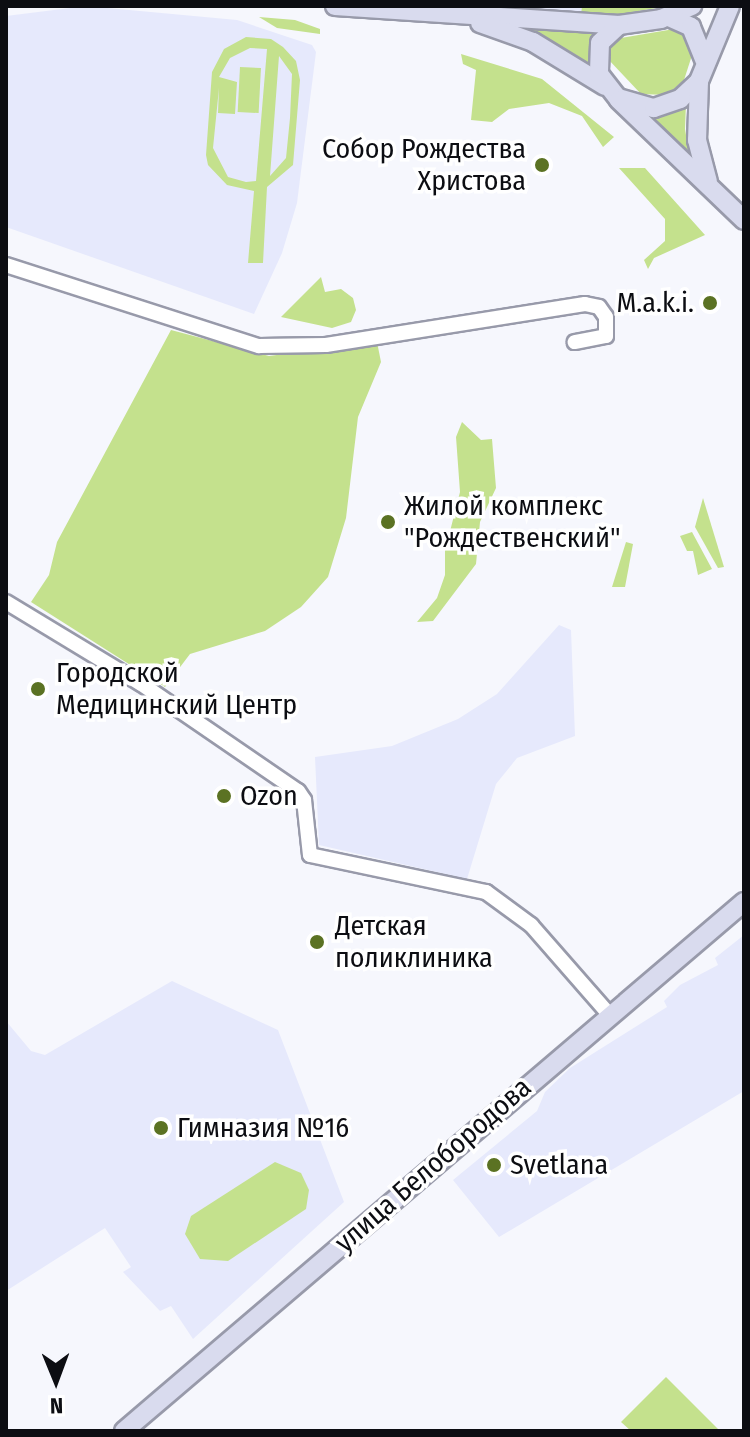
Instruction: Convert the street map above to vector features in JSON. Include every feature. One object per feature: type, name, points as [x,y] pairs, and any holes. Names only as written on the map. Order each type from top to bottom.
[{"type":"street","points":[[335,6],[458,18],[619,25],[669,17],[692,6]]},
{"type":"street","points":[[708,182],[697,150],[699,81],[730,6]]},
{"type":"street","points":[[669,17],[696,34],[705,62]]},
{"type":"street","points":[[458,18],[522,37],[611,92],[645,107],[664,106],[699,81]]},
{"type":"street","points":[[619,25],[600,43],[597,65],[611,92],[673,156],[708,182],[744,220]]},
{"type":"street","points":[[6,265],[259,346],[326,345],[585,304],[599,307],[606,317],[606,336],[575,342]]},
{"type":"street","points":[[6,602],[140,683],[298,791],[304,800],[307,850],[315,858],[486,892],[531,925],[608,1013]]},
{"type":"street","name":"улица Белобородова","points":[[124,1431],[608,1013],[744,902]]},
{"type":"shaded area","points":[[86,6],[237,20],[312,45],[316,52],[297,203],[282,253],[254,314],[6,227],[6,16]]},
{"type":"shaded area","points":[[479,6],[669,6],[614,15]]},
{"type":"shaded area","points":[[559,625],[571,630],[575,736],[517,758],[496,784],[467,879],[319,845],[315,757],[392,746],[458,719],[497,694]]},
{"type":"shaded area","points":[[744,935],[744,1091],[499,1237],[453,1180],[537,1111],[545,1092],[570,1068],[667,1007],[664,1001],[680,985],[718,965],[715,958]]},
{"type":"shaded area","name":"Гимназия №16","points":[[172,981],[278,1030],[344,1202],[193,1339],[171,1306],[160,1311],[123,1272],[131,1267],[105,1228],[6,1291],[6,1021],[31,1051],[45,1055]]},
{"type":"green space","points":[[582,6],[669,6],[614,15],[581,15]]},
{"type":"green space","points":[[259,17],[295,20],[320,29],[320,34],[277,28]]},
{"type":"green space","points":[[510,26],[601,31],[592,65]]},
{"type":"green space","points":[[680,28],[695,46],[684,80],[667,95],[641,94],[607,58],[606,48],[615,39]]},
{"type":"green space","points":[[246,37],[271,39],[296,61],[300,80],[293,165],[267,187],[263,263],[248,263],[254,191],[227,185],[208,165],[206,155],[212,72],[224,49]],"holes":[[[250,48],[267,49],[256,181],[246,182],[228,177],[213,148],[219,88],[218,113],[235,114],[237,82],[219,77],[230,58]],[[279,56],[292,74],[290,118],[286,158],[270,176]]]},
{"type":"green space","points":[[461,54],[542,79],[614,137],[603,147],[582,116],[549,103],[509,109],[492,122],[471,120],[476,70],[463,64]]},
{"type":"green space","points":[[240,67],[261,68],[259,113],[238,112]]},
{"type":"green space","points":[[686,103],[685,129],[690,159],[644,115],[670,112]]},
{"type":"green space","points":[[619,168],[645,168],[705,235],[654,258],[648,269],[644,260],[665,241],[665,219]]},
{"type":"green space","points":[[321,277],[325,292],[341,289],[353,298],[356,310],[351,322],[332,328],[281,317]]},
{"type":"green space","points":[[171,330],[269,356],[377,342],[381,362],[358,417],[346,518],[328,577],[301,607],[265,631],[190,654],[165,687],[31,602],[49,575],[57,542]]},
{"type":"green space","points":[[462,422],[481,440],[492,439],[496,488],[480,522],[476,564],[433,621],[417,622],[437,598],[445,575],[445,551],[460,492],[456,437]]},
{"type":"green space","points":[[703,498],[724,567],[718,568],[695,527]]},
{"type":"green space","points":[[692,532],[712,569],[698,575],[693,551],[687,551],[680,536]]},
{"type":"green space","points":[[626,542],[633,544],[625,587],[612,587]]},
{"type":"green space","points":[[275,1162],[301,1173],[309,1190],[306,1209],[228,1261],[200,1259],[185,1234],[191,1216]]},
{"type":"green space","points":[[666,1377],[720,1431],[631,1431],[621,1422]]},
{"type":"place","name":"Собор Рождества Христова","points":[[542,165]]},
{"type":"place","name":"M.a.k.i.","points":[[710,303]]},
{"type":"place","name":"Жилой комплекс \"Рождественский\"","points":[[388,522]]},
{"type":"place","name":"Городской Медицинский Центр","points":[[38,689]]},
{"type":"place","name":"Ozon","points":[[224,796]]},
{"type":"place","name":"Детская поликлиника","points":[[317,942]]},
{"type":"place","name":"Гимназия №16","points":[[161,1128]]},
{"type":"place","name":"Svetlana","points":[[494,1165]]}]
